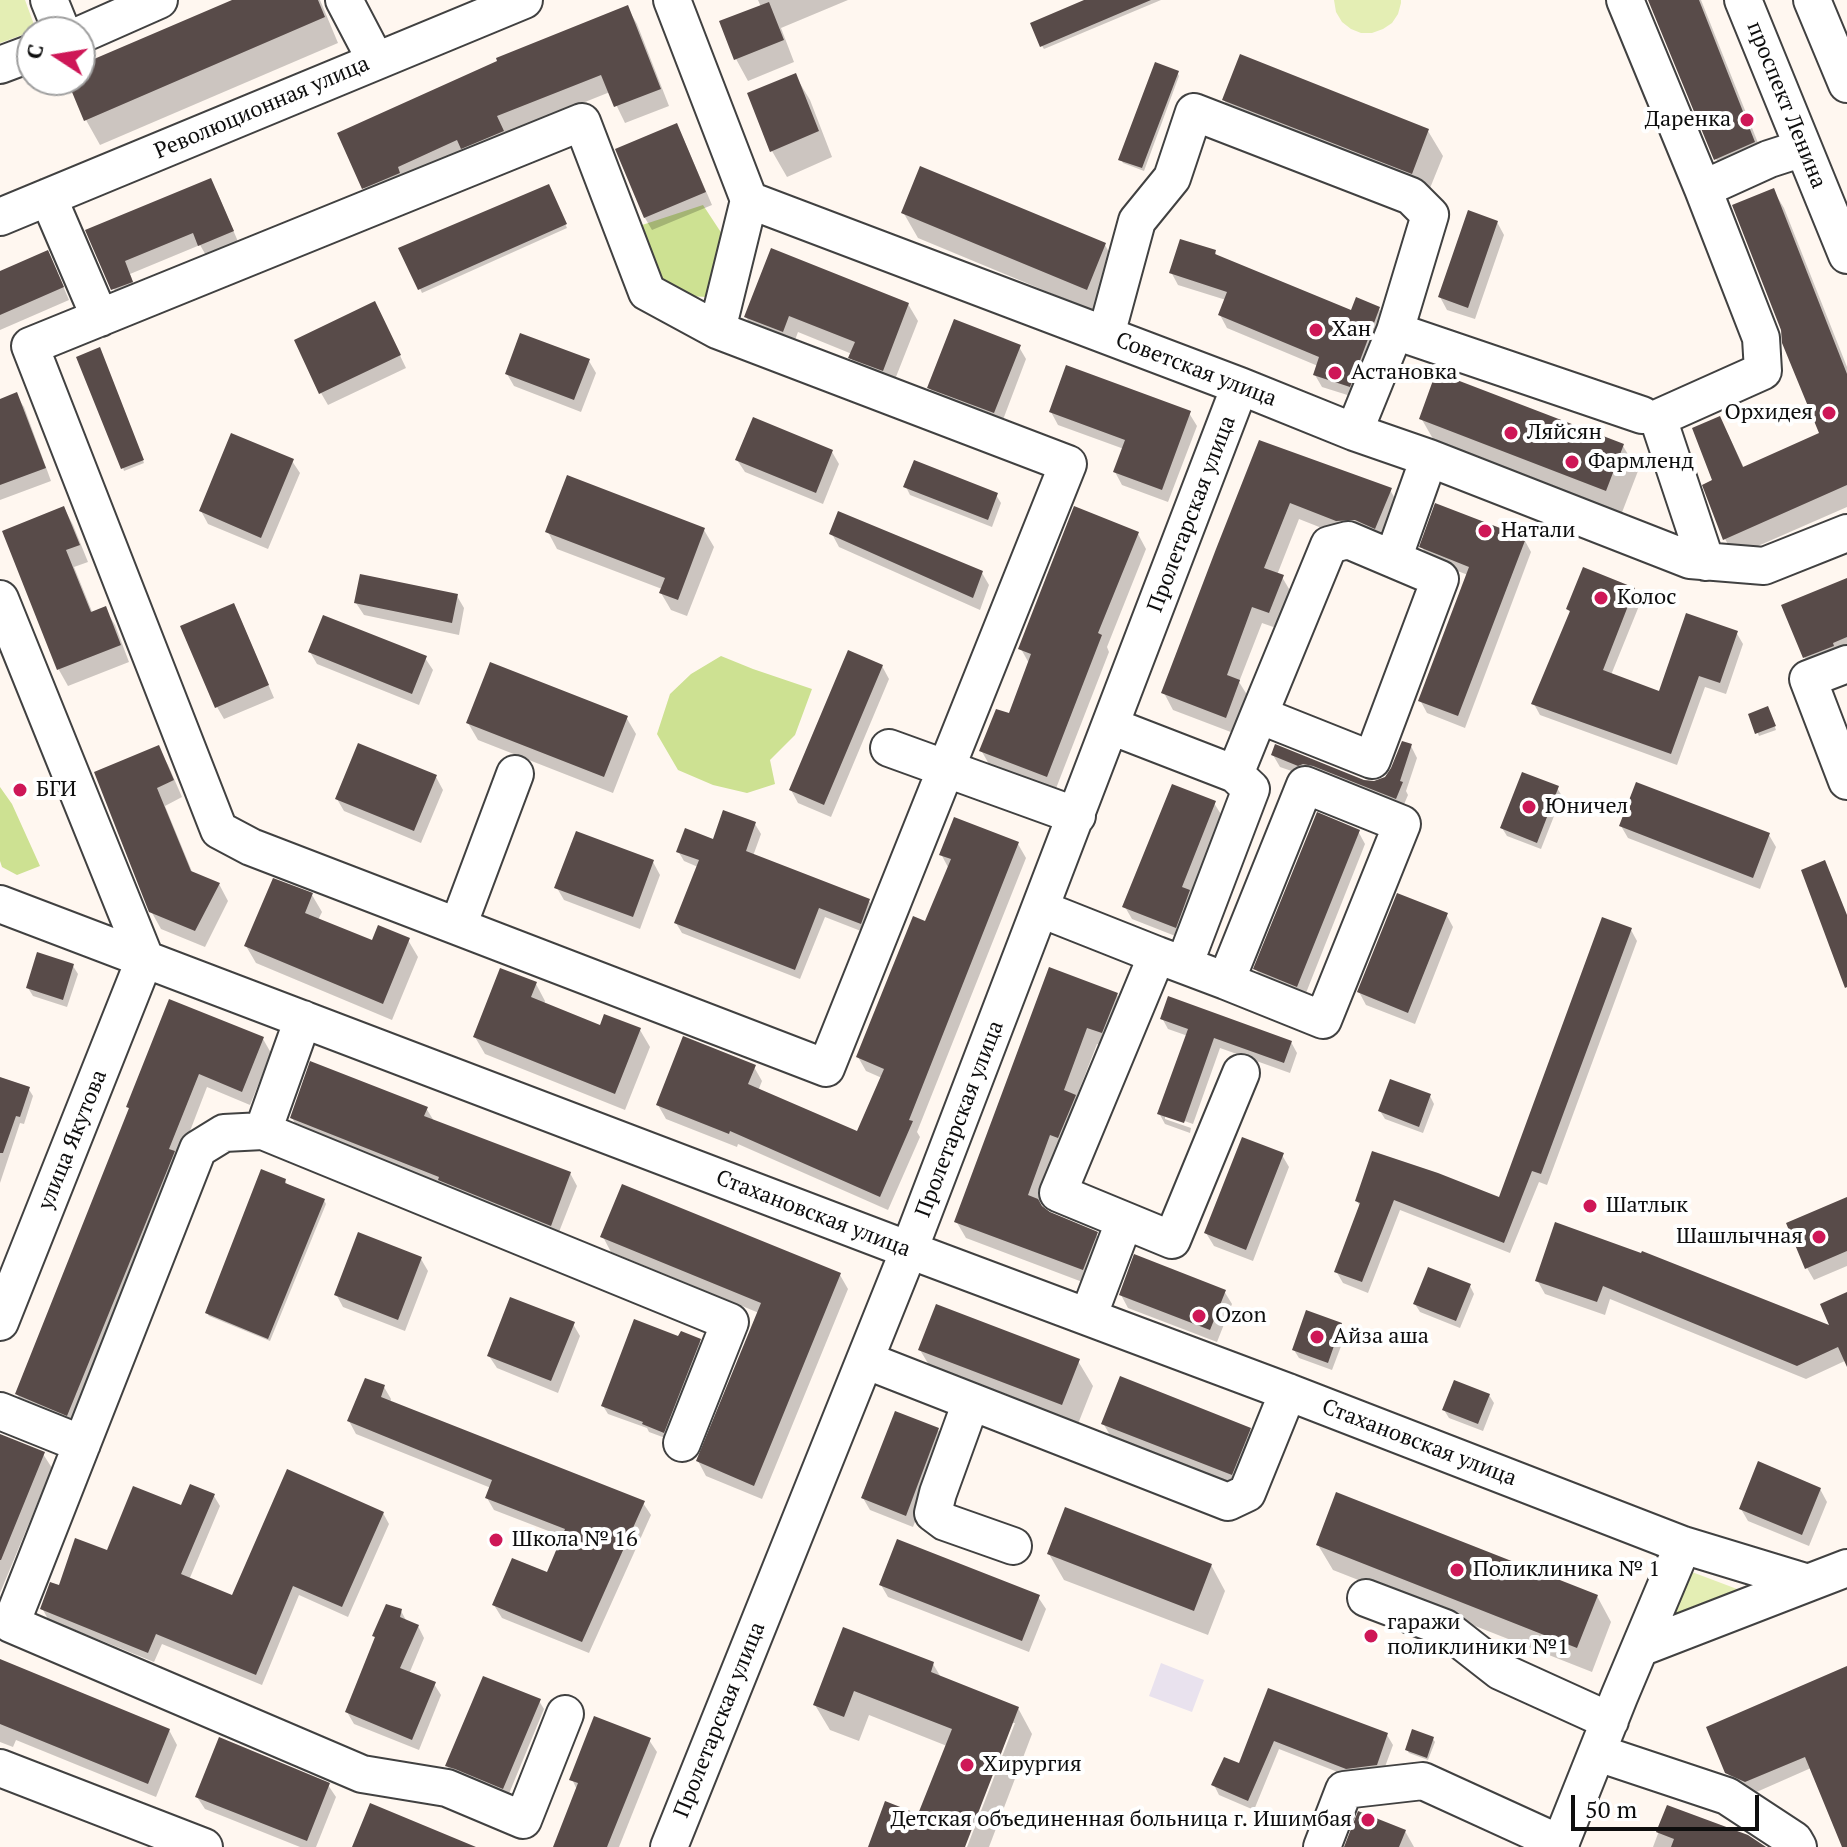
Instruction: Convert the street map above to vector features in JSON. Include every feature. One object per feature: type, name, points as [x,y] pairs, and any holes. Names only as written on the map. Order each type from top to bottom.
[{"type":"street","points":[[96,28],[159,0]]},
{"type":"street","points":[[344,0],[376,61]]},
{"type":"street","name":"Революционная улица","points":[[0,217],[524,0]]},
{"type":"street","points":[[672,0],[749,200],[717,330]]},
{"type":"street","points":[[1625,0],[1761,338],[1763,371],[1658,418],[1706,562]]},
{"type":"street","name":"проспект Ленина","points":[[1743,0],[1847,255]]},
{"type":"street","points":[[1812,0],[1847,84]]},
{"type":"street","points":[[1106,335],[1137,221],[1172,178],[1194,112],[1411,196],[1430,215],[1395,331],[1354,432]]},
{"type":"street","points":[[582,122],[647,292],[717,330],[1068,464],[826,1068],[251,847],[219,830],[30,346],[100,318],[582,122]]},
{"type":"street","points":[[1703,189],[1769,159],[1803,148]]},
{"type":"street","points":[[48,197],[100,318]]},
{"type":"street","name":"Советская улица","points":[[749,200],[1690,560],[1764,566],[1847,533]]},
{"type":"street","points":[[1395,331],[1642,415]]},
{"type":"street","name":"Пролетарская улица","points":[[669,1847],[909,1250],[1240,386]]},
{"type":"street","points":[[1393,559],[1429,458]]},
{"type":"street","points":[[1235,774],[1259,715],[1329,545],[1348,540],[1440,579],[1372,760],[1259,715]]},
{"type":"street","points":[[0,599],[145,958]]},
{"type":"street","points":[[1847,664],[1808,679],[1847,781]]},
{"type":"street","points":[[1111,726],[1235,774],[1251,789],[1058,1193],[1172,1240],[1241,1073]]},
{"type":"street","points":[[889,748],[1077,816]]},
{"type":"street","points":[[458,926],[515,774]]},
{"type":"street","points":[[1041,909],[1323,1020],[1402,824],[1305,785],[1226,981]]},
{"type":"street","name":"Стахановская улица","points":[[0,904],[1683,1545],[1808,1583]]},
{"type":"street","name":"улица Якутова","points":[[0,1322],[145,958]]},
{"type":"street","points":[[263,1131],[303,1019]]},
{"type":"street","points":[[565,1714],[523,1820],[447,1788],[362,1774],[11,1624],[198,1149],[224,1133],[263,1131],[730,1322],[682,1443]]},
{"type":"street","points":[[1088,1317],[1124,1222]]},
{"type":"street","points":[[865,1360],[1228,1502],[1247,1493],[1288,1392]]},
{"type":"street","points":[[971,1402],[933,1513],[945,1522],[1013,1546]]},
{"type":"street","points":[[0,1411],[82,1444]]},
{"type":"street","points":[[1322,1847],[1344,1790],[1423,1781],[1560,1846],[1683,1545]]},
{"type":"street","points":[[1640,1648],[1847,1568]]},
{"type":"street","points":[[1366,1598],[1445,1628],[1500,1671],[1604,1737],[1727,1796],[1794,1840],[1798,1847]]},
{"type":"street","points":[[0,1768],[204,1847]]},
{"type":"shaded area","points":[[1161,1663],[1204,1680],[1192,1712],[1149,1696]]},
{"type":"green space","points":[[0,0],[25,0],[31,16],[16,16],[16,37],[0,43]]},
{"type":"green space","points":[[1334,0],[1401,0],[1401,3],[1392,23],[1372,33],[1361,33],[1342,22]]},
{"type":"green space","points":[[703,205],[724,237],[706,297],[673,295],[655,281],[636,227]]},
{"type":"green space","points":[[721,656],[812,689],[795,735],[770,760],[775,784],[747,793],[713,785],[678,770],[657,734],[670,694],[691,674]]},
{"type":"green space","points":[[0,787],[12,804],[40,866],[17,875],[2,867],[0,861]]},
{"type":"green space","points":[[1692,1572],[1737,1589],[1732,1605],[1668,1623],[1679,1581]]},
{"type":"building","points":[[232,0],[318,0],[325,17],[84,121],[74,96],[96,96],[96,58]]},
{"type":"building","points":[[1084,0],[1151,0],[1040,47],[1030,23]]},
{"type":"building","points":[[1648,0],[1699,0],[1755,142],[1714,160]]},
{"type":"building","points":[[769,2],[784,40],[734,60],[719,21]]},
{"type":"building","points":[[628,5],[661,89],[614,107],[601,75],[497,116],[504,131],[461,149],[457,140],[398,167],[400,173],[362,189],[337,133],[497,61],[496,58]]},
{"type":"building","points":[[1240,54],[1429,129],[1412,174],[1222,100]]},
{"type":"building","points":[[1155,62],[1179,71],[1142,168],[1118,160]]},
{"type":"building","points":[[796,73],[819,131],[770,152],[747,93]]},
{"type":"building","points":[[677,123],[706,192],[644,218],[615,149]]},
{"type":"building","points":[[920,166],[1106,243],[1087,290],[901,213]]},
{"type":"building","points":[[211,178],[234,231],[198,246],[193,233],[125,261],[133,282],[111,290],[85,230]]},
{"type":"building","points":[[549,184],[567,224],[418,290],[398,248]]},
{"type":"building","points":[[1774,188],[1847,374],[1847,485],[1723,540],[1702,485],[1712,480],[1692,428],[1720,416],[1743,467],[1819,433],[1782,343],[1781,330],[1732,205]]},
{"type":"building","points":[[1468,210],[1498,221],[1468,308],[1438,297]]},
{"type":"building","points":[[1180,239],[1216,250],[1215,254],[1351,310],[1356,297],[1380,307],[1350,387],[1313,375],[1319,357],[1218,315],[1227,292],[1169,273]]},
{"type":"building","points":[[771,248],[909,303],[883,371],[848,358],[855,342],[789,316],[783,332],[744,317]]},
{"type":"building","points":[[48,250],[64,287],[0,315],[0,271]]},
{"type":"building","points":[[375,301],[401,355],[319,394],[294,340]]},
{"type":"building","points":[[954,319],[1021,345],[994,413],[927,388]]},
{"type":"building","points":[[520,333],[590,359],[574,400],[505,374]]},
{"type":"building","points":[[100,347],[144,460],[121,469],[76,357]]},
{"type":"building","points":[[1066,365],[1191,411],[1162,490],[1113,472],[1125,440],[1049,412]]},
{"type":"building","points":[[1436,372],[1624,444],[1606,491],[1419,419]]},
{"type":"building","points":[[17,392],[46,468],[0,485],[0,399]]},
{"type":"building","points":[[753,417],[833,450],[816,493],[735,460]]},
{"type":"building","points":[[231,433],[294,459],[261,538],[199,511]]},
{"type":"building","points":[[1259,440],[1392,488],[1375,529],[1355,520],[1336,521],[1290,503],[1264,568],[1284,575],[1269,613],[1252,607],[1227,675],[1240,680],[1226,718],[1161,693]]},
{"type":"building","points":[[914,460],[998,493],[988,520],[903,487]]},
{"type":"building","points":[[567,475],[705,528],[678,600],[659,593],[665,578],[545,532]]},
{"type":"building","points":[[1435,503],[1526,538],[1458,716],[1418,701],[1469,567],[1419,547]]},
{"type":"building","points":[[64,506],[80,545],[66,550],[91,612],[106,606],[121,645],[57,670],[2,531]]},
{"type":"building","points":[[1074,506],[1139,532],[1098,633],[1102,635],[1047,777],[979,751],[996,709],[1009,713],[1031,654],[1018,649]]},
{"type":"building","points":[[838,511],[983,571],[973,598],[829,534]]},
{"type":"building","points":[[1583,567],[1635,588],[1603,670],[1659,691],[1686,613],[1738,631],[1720,683],[1699,676],[1671,754],[1531,704],[1570,611],[1566,609]]},
{"type":"building","points":[[360,574],[458,594],[452,623],[354,603]]},
{"type":"building","points":[[1847,578],[1847,637],[1833,643],[1834,646],[1803,658],[1781,605]]},
{"type":"building","points":[[234,603],[269,685],[215,708],[180,626]]},
{"type":"building","points":[[323,615],[427,656],[412,694],[308,652]]},
{"type":"building","points":[[848,650],[883,665],[824,805],[789,790]]},
{"type":"building","points":[[490,662],[628,716],[604,777],[466,723]]},
{"type":"building","points":[[1768,706],[1776,726],[1755,734],[1748,714]]},
{"type":"building","points":[[1402,741],[1412,744],[1396,799],[1313,766],[1298,766],[1271,755],[1275,744],[1364,780],[1374,781],[1385,777]]},
{"type":"building","points":[[358,743],[437,775],[414,831],[335,799]]},
{"type":"building","points":[[159,745],[174,780],[157,788],[191,871],[220,883],[195,931],[149,912],[94,772]]},
{"type":"building","name":"Юничел","points":[[1522,772],[1559,786],[1537,843],[1500,828]]},
{"type":"building","points":[[1636,782],[1770,833],[1753,878],[1619,826]]},
{"type":"building","points":[[1172,784],[1216,801],[1182,887],[1190,890],[1176,928],[1122,907]]},
{"type":"building","points":[[723,810],[756,822],[746,851],[870,899],[861,924],[819,908],[795,970],[674,923],[699,860],[676,852],[685,828],[713,839]]},
{"type":"building","points":[[1317,812],[1360,830],[1297,987],[1253,969]]},
{"type":"building","points":[[954,817],[1019,842],[909,1120],[913,1121],[880,1197],[730,1131],[729,1134],[656,1105],[683,1036],[756,1065],[748,1084],[857,1131],[884,1069],[856,1057],[913,916],[925,921],[951,859],[939,855]]},
{"type":"building","points":[[576,831],[654,860],[633,917],[554,888]]},
{"type":"building","points":[[1825,860],[1847,915],[1845,988],[1801,870]]},
{"type":"building","points":[[273,878],[313,893],[305,913],[372,940],[378,925],[410,938],[383,1004],[244,946]]},
{"type":"building","points":[[1397,893],[1448,913],[1408,1013],[1357,992]]},
{"type":"building","points":[[1602,917],[1632,928],[1541,1174],[1532,1171],[1504,1243],[1394,1200],[1362,1282],[1334,1272],[1360,1203],[1355,1201],[1372,1151],[1499,1197]]},
{"type":"building","points":[[37,952],[74,964],[63,1000],[26,988]]},
{"type":"building","points":[[1049,967],[1118,993],[1102,1033],[1087,1028],[1064,1090],[1076,1095],[1058,1138],[1050,1135],[1028,1195],[1038,1199],[1050,1212],[1098,1232],[1083,1270],[954,1222]]},
{"type":"building","points":[[500,968],[537,982],[531,997],[600,1025],[604,1014],[641,1028],[615,1094],[473,1037]]},
{"type":"building","points":[[1168,996],[1292,1041],[1284,1063],[1214,1038],[1184,1123],[1157,1114],[1188,1029],[1160,1019]]},
{"type":"building","points":[[169,999],[264,1037],[242,1092],[199,1074],[169,1149],[175,1151],[67,1416],[15,1394]]},
{"type":"building","points":[[310,1061],[428,1107],[424,1116],[571,1172],[551,1226],[438,1180],[439,1177],[290,1118]]},
{"type":"building","points":[[0,1077],[30,1087],[3,1153],[0,1153]]},
{"type":"building","points":[[1390,1079],[1431,1094],[1419,1127],[1378,1111]]},
{"type":"building","points":[[1242,1137],[1284,1153],[1246,1250],[1204,1233]]},
{"type":"building","points":[[261,1169],[286,1179],[285,1183],[325,1199],[268,1339],[205,1313]]},
{"type":"building","points":[[622,1184],[841,1273],[754,1486],[696,1461],[761,1303],[600,1237]]},
{"type":"building","name":"Шашлычная","points":[[1847,1197],[1847,1251],[1805,1269],[1786,1223]]},
{"type":"building","points":[[1555,1222],[1642,1251],[1829,1325],[1820,1304],[1847,1292],[1847,1367],[1838,1347],[1797,1366],[1603,1286],[1597,1302],[1535,1281]]},
{"type":"building","points":[[358,1232],[422,1257],[398,1320],[334,1295]]},
{"type":"building","points":[[1134,1254],[1226,1290],[1210,1330],[1119,1295]]},
{"type":"building","points":[[1428,1267],[1471,1284],[1456,1321],[1413,1304]]},
{"type":"building","points":[[510,1297],[575,1322],[551,1381],[487,1356]]},
{"type":"building","points":[[936,1304],[1080,1359],[1062,1405],[918,1350]]},
{"type":"building","name":"Айза аша","points":[[1306,1310],[1342,1323],[1328,1363],[1292,1350]]},
{"type":"building","points":[[634,1319],[678,1336],[681,1331],[701,1339],[664,1433],[601,1406]]},
{"type":"building","points":[[1120,1376],[1251,1428],[1232,1475],[1101,1424]]},
{"type":"building","points":[[365,1378],[385,1385],[381,1397],[645,1501],[582,1642],[492,1605],[512,1558],[547,1572],[565,1529],[485,1498],[492,1480],[347,1421]]},
{"type":"building","points":[[1454,1380],[1490,1394],[1478,1424],[1442,1410]]},
{"type":"building","points":[[895,1411],[939,1428],[906,1516],[861,1498]]},
{"type":"building","points":[[0,1434],[45,1452],[1,1560],[0,1560]]},
{"type":"building","points":[[1758,1461],[1821,1488],[1802,1535],[1739,1509]]},
{"type":"building","points":[[287,1469],[384,1512],[342,1607],[293,1586],[256,1675],[156,1634],[148,1653],[40,1609],[50,1582],[59,1585],[75,1538],[107,1550],[133,1486],[181,1505],[190,1484],[215,1494],[181,1574],[232,1595]]},
{"type":"building","name":"Поликлиника № 1","points":[[1336,1492],[1598,1595],[1577,1648],[1316,1545]]},
{"type":"building","points":[[1065,1507],[1212,1564],[1194,1611],[1047,1554]]},
{"type":"building","points":[[897,1539],[1040,1595],[1022,1641],[879,1585]]},
{"type":"building","points":[[386,1604],[402,1609],[400,1617],[419,1625],[400,1668],[436,1682],[412,1740],[345,1712]]},
{"type":"building","name":"Хирургия","points":[[843,1627],[934,1662],[931,1672],[1019,1707],[965,1847],[868,1847],[885,1801],[918,1814],[952,1729],[854,1691],[844,1717],[813,1705]]},
{"type":"building","points":[[0,1659],[170,1729],[148,1784],[0,1724]]},
{"type":"building","points":[[1847,1666],[1847,1847],[1842,1847],[1805,1757],[1745,1782],[1725,1773],[1706,1727]]},
{"type":"building","points":[[483,1676],[541,1699],[503,1789],[445,1766]]},
{"type":"building","points":[[1268,1688],[1388,1733],[1377,1765],[1346,1769],[1274,1741],[1248,1801],[1211,1785],[1224,1757],[1239,1763]]},
{"type":"building","points":[[594,1716],[651,1738],[607,1847],[553,1847],[578,1783],[569,1780]]},
{"type":"building","points":[[1412,1729],[1434,1737],[1427,1758],[1405,1750]]},
{"type":"building","points":[[219,1737],[330,1783],[307,1841],[195,1797]]},
{"type":"building","points":[[370,1803],[476,1847],[352,1847]]},
{"type":"building","points":[[1667,1805],[1748,1835],[1766,1847],[1671,1847],[1674,1839],[1656,1832]]},
{"type":"building","name":"Детская объединенная больница г. Ишимбая","points":[[1358,1811],[1406,1830],[1399,1847],[1344,1847]]},
{"type":"place","name":"Даренка","points":[[1747,120]]},
{"type":"place","name":"Хан","points":[[1316,330]]},
{"type":"place","name":"Астановка","points":[[1335,373]]},
{"type":"place","name":"Орхидея","points":[[1829,413]]},
{"type":"place","name":"Ляйсян","points":[[1511,433]]},
{"type":"place","name":"Фармленд","points":[[1572,462]]},
{"type":"place","name":"Натали","points":[[1485,531]]},
{"type":"place","name":"Колос","points":[[1601,598]]},
{"type":"place","name":"БГИ","points":[[20,790]]},
{"type":"place","name":"Юничел","points":[[1529,807]]},
{"type":"place","name":"Шатлык","points":[[1590,1206]]},
{"type":"place","name":"Шашлычная","points":[[1819,1237]]},
{"type":"place","name":"Ozon","points":[[1199,1316]]},
{"type":"place","name":"Айза аша","points":[[1317,1337]]},
{"type":"place","name":"Школа № 16","points":[[496,1540]]},
{"type":"place","name":"Поликлиника № 1","points":[[1457,1570]]},
{"type":"place","name":"гаражи поликлиники №1","points":[[1371,1636]]},
{"type":"place","name":"Хирургия","points":[[967,1765]]},
{"type":"place","name":"Детская объединенная больница г. Ишимбая","points":[[1368,1820]]}]
